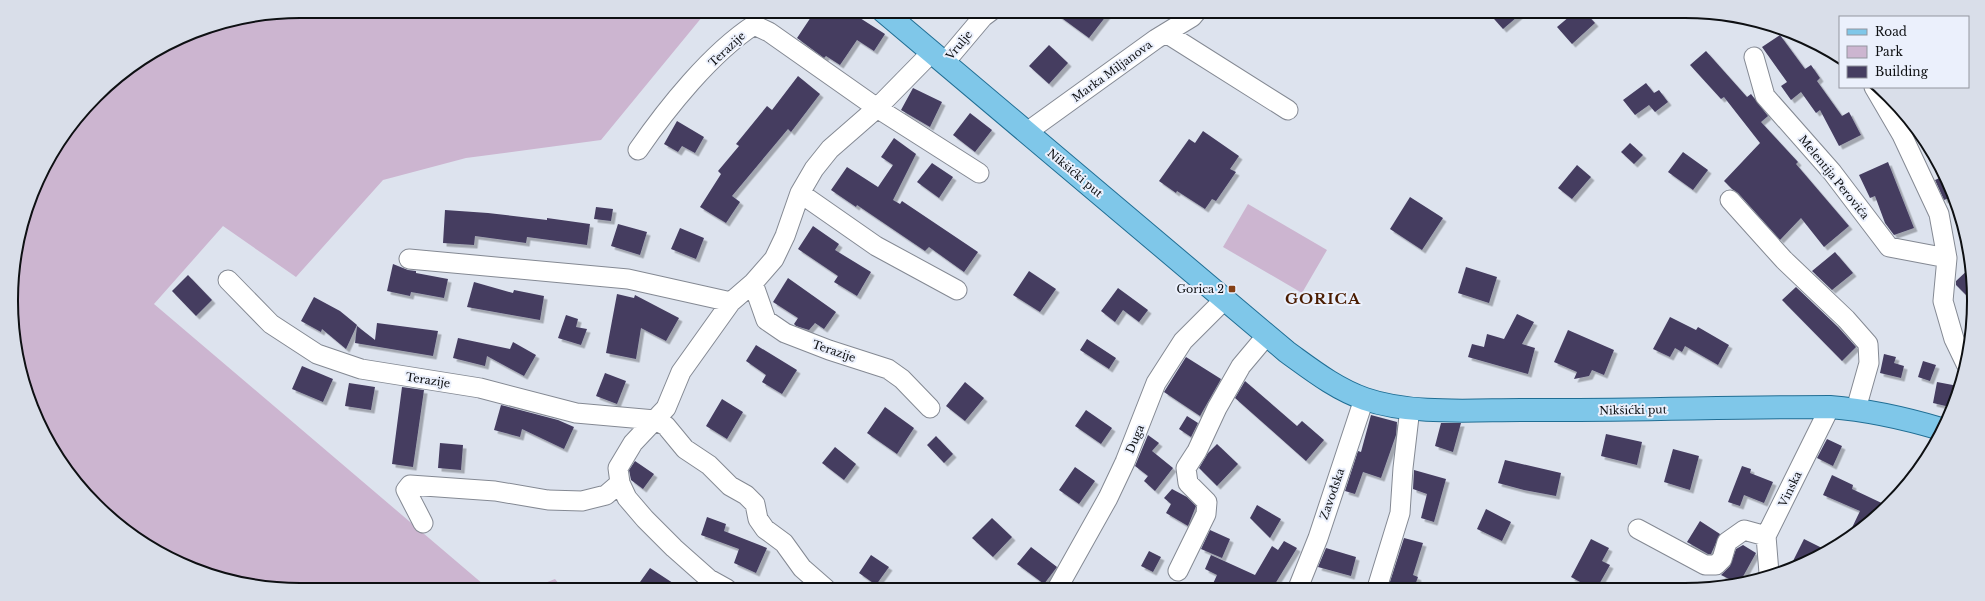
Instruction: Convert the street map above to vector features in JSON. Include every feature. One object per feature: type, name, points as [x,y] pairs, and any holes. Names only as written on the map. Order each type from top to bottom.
[{"type":"main road","name":"Nikšićki put","points":[[891,18],[1287,352],[1328,382],[1364,399],[1410,408],[1620,410],[1830,407],[1856,409],[1903,418],[1937,428]]},
{"type":"street","name":"Vrulje","points":[[938,57],[982,18]]},
{"type":"street","name":"Marka Miljanova","points":[[1027,132],[1166,33],[1190,18]]},
{"type":"street","name":"Terazije","points":[[638,150],[683,91],[736,38],[754,26],[769,32],[877,108],[979,173]]},
{"type":"street","points":[[1166,33],[1288,110]]},
{"type":"street","points":[[716,583],[709,579],[674,548],[632,503],[620,483],[618,468],[633,443],[666,408],[681,372],[731,302],[753,283],[774,260],[785,236],[800,193],[814,169],[830,149],[938,57]]},
{"type":"street","name":"Melentija Perovića","points":[[1754,57],[1765,96],[1832,172],[1889,247],[1947,258]]},
{"type":"street","points":[[1880,97],[1902,135],[1939,214],[1947,258],[1943,301],[1954,339],[1962,356]]},
{"type":"street","points":[[800,193],[876,246],[957,290]]},
{"type":"street","points":[[1730,200],[1784,260],[1846,319],[1868,344],[1869,363],[1856,409]]},
{"type":"street","points":[[409,258],[628,278],[731,302]]},
{"type":"street","name":"Terazije","points":[[228,280],[271,324],[317,354],[361,369],[480,388],[576,413],[654,420],[666,426],[685,449],[709,465],[730,486],[746,495],[755,504],[758,519],[765,529],[784,542],[802,568],[819,583]]},
{"type":"street","name":"Terazije","points":[[753,283],[766,320],[785,333],[829,350],[888,369],[902,379],[930,408]]},
{"type":"street","name":"Duga","points":[[1060,583],[1108,498],[1125,462],[1156,384],[1183,341],[1225,299]]},
{"type":"street","points":[[1178,571],[1206,514],[1207,502],[1188,482],[1186,468],[1197,451],[1217,408],[1241,366],[1267,335]]},
{"type":"street","name":"Zavođska","points":[[1300,583],[1318,538],[1364,399]]},
{"type":"street","name":"Vinska","points":[[1766,536],[1830,407]]},
{"type":"street","points":[[1379,583],[1400,513],[1403,468],[1410,408]]},
{"type":"street","points":[[423,523],[406,490],[410,485],[496,492],[548,500],[582,501],[606,495],[620,483]]},
{"type":"street","points":[[1638,529],[1705,565],[1716,565],[1722,559],[1727,542],[1744,530],[1766,536],[1769,570]]},
{"type":"green space","points":[[300,18],[701,18],[601,140],[466,158],[383,180],[296,277],[223,226],[154,304],[482,583],[300,583],[264,581],[245,578],[210,568],[176,554],[159,545],[114,513],[88,487],[56,442],[47,425],[33,391],[23,356],[20,337],[18,300],[20,264],[23,245],[33,210],[47,176],[56,159],[88,114],[114,88],[159,56],[192,40],[227,28],[264,20]]},
{"type":"green space","points":[[1248,204],[1327,250],[1302,293],[1223,247]]},
{"type":"green space","points":[[555,579],[558,583],[545,583]]},
{"type":"building","points":[[810,18],[860,18],[885,34],[874,51],[857,40],[840,65],[826,56],[824,58],[797,38]]},
{"type":"building","points":[[1062,18],[1105,18],[1089,38]]},
{"type":"building","points":[[1493,18],[1516,18],[1503,29]]},
{"type":"building","points":[[1568,18],[1590,18],[1595,23],[1572,44],[1557,27]]},
{"type":"building","points":[[1780,35],[1805,69],[1811,65],[1820,78],[1817,81],[1842,116],[1849,112],[1861,135],[1839,146],[1820,110],[1816,113],[1801,92],[1791,100],[1781,86],[1787,82],[1762,47]]},
{"type":"building","points":[[1049,45],[1068,63],[1049,84],[1029,66]]},
{"type":"building","points":[[1706,51],[1747,97],[1751,94],[1768,116],[1761,122],[1798,162],[1796,164],[1849,226],[1824,247],[1801,218],[1780,240],[1738,193],[1724,181],[1760,143],[1724,97],[1721,99],[1690,65]]},
{"type":"building","points":[[798,76],[820,94],[791,132],[788,129],[732,196],[740,202],[726,223],[700,207],[721,174],[718,171],[739,146],[736,144],[767,106],[772,110]]},
{"type":"building","points":[[1646,83],[1654,93],[1659,90],[1668,102],[1655,112],[1649,105],[1635,115],[1623,100]]},
{"type":"building","points":[[913,88],[942,102],[930,127],[901,110]]},
{"type":"building","points":[[970,113],[992,130],[975,152],[953,135]]},
{"type":"building","points":[[677,121],[704,137],[695,153],[682,146],[678,152],[664,144]]},
{"type":"building","points":[[1203,131],[1239,156],[1230,169],[1236,172],[1216,201],[1212,199],[1205,209],[1177,191],[1176,193],[1159,181],[1189,139],[1195,143]]},
{"type":"building","points":[[894,138],[916,154],[893,200],[900,204],[902,201],[978,252],[964,272],[929,247],[925,251],[857,205],[856,207],[831,190],[847,167],[878,187],[893,165],[881,157]]},
{"type":"building","points":[[1630,143],[1643,155],[1634,164],[1621,152]]},
{"type":"building","points":[[1683,152],[1708,170],[1693,190],[1668,172]]},
{"type":"building","points":[[1888,162],[1914,228],[1894,235],[1885,223],[1875,196],[1870,198],[1859,175]]},
{"type":"building","points":[[932,163],[953,177],[939,198],[917,182]]},
{"type":"building","points":[[1577,165],[1591,177],[1572,199],[1558,188]]},
{"type":"building","points":[[1939,178],[1948,199],[1944,200],[1935,180]]},
{"type":"building","points":[[1410,197],[1443,218],[1422,250],[1390,229]]},
{"type":"building","points":[[596,207],[613,209],[611,221],[594,219]]},
{"type":"building","points":[[445,210],[488,213],[547,220],[547,218],[590,224],[587,245],[527,237],[526,243],[475,236],[474,245],[443,243]]},
{"type":"building","points":[[618,224],[647,232],[640,255],[611,246]]},
{"type":"building","points":[[813,226],[839,244],[835,250],[871,272],[857,296],[834,282],[838,276],[798,249]]},
{"type":"building","points":[[680,228],[704,238],[696,259],[671,249]]},
{"type":"building","points":[[1835,252],[1853,273],[1832,290],[1812,271]]},
{"type":"building","points":[[393,264],[408,270],[416,271],[416,273],[448,279],[444,298],[411,292],[410,296],[387,291]]},
{"type":"building","points":[[1466,267],[1497,277],[1489,303],[1458,293]]},
{"type":"building","points":[[1029,271],[1056,289],[1040,312],[1013,295]]},
{"type":"building","points":[[1965,272],[1967,296],[1956,285],[1956,281]]},
{"type":"building","points":[[188,275],[212,300],[196,316],[172,291]]},
{"type":"building","points":[[788,278],[836,312],[824,329],[815,323],[809,330],[796,326],[794,324],[798,318],[773,302]]},
{"type":"building","points":[[474,282],[513,293],[514,290],[544,296],[540,320],[467,307]]},
{"type":"building","points":[[1796,287],[1838,327],[1856,347],[1842,361],[1782,300]]},
{"type":"building","points":[[1118,288],[1148,310],[1139,322],[1123,310],[1115,322],[1101,311]]},
{"type":"building","points":[[617,294],[634,298],[635,295],[679,318],[666,341],[641,328],[636,359],[606,353]]},
{"type":"building","points":[[314,297],[340,311],[357,325],[346,349],[322,329],[321,332],[301,321]]},
{"type":"building","points":[[1517,314],[1534,322],[1522,344],[1535,348],[1528,374],[1468,357],[1472,344],[1484,347],[1487,334],[1504,339]]},
{"type":"building","points":[[566,315],[578,319],[576,327],[587,329],[581,345],[558,338]]},
{"type":"building","points":[[1670,317],[1696,330],[1698,327],[1729,345],[1718,365],[1685,346],[1682,352],[1675,348],[1670,357],[1653,349]]},
{"type":"building","points":[[377,323],[438,331],[433,356],[355,343],[357,326],[375,340]]},
{"type":"building","points":[[1568,330],[1614,350],[1604,375],[1592,370],[1589,376],[1574,379],[1577,372],[1554,362]]},
{"type":"building","points":[[458,338],[510,349],[513,342],[536,355],[524,376],[487,356],[485,366],[453,358]]},
{"type":"building","points":[[1087,339],[1116,358],[1109,369],[1080,350]]},
{"type":"building","points":[[756,345],[797,370],[782,394],[762,382],[766,375],[746,361]]},
{"type":"building","points":[[1884,354],[1896,357],[1894,363],[1904,366],[1901,378],[1880,373]]},
{"type":"building","points":[[1186,357],[1221,379],[1200,416],[1164,392]]},
{"type":"building","points":[[1923,361],[1936,365],[1930,381],[1918,377]]},
{"type":"building","points":[[302,366],[333,379],[323,402],[292,389]]},
{"type":"building","points":[[605,373],[626,381],[617,404],[596,396]]},
{"type":"building","points":[[1245,381],[1297,426],[1302,421],[1324,440],[1306,461],[1235,398]]},
{"type":"building","points":[[965,382],[984,398],[965,421],[946,406]]},
{"type":"building","points":[[1937,382],[1954,385],[1946,406],[1933,403]]},
{"type":"building","points":[[349,383],[375,387],[371,410],[345,406]]},
{"type":"building","points":[[402,387],[424,390],[413,467],[392,464]]},
{"type":"building","points":[[722,399],[743,412],[727,439],[706,426]]},
{"type":"building","points":[[501,405],[558,420],[574,427],[564,449],[522,429],[520,437],[494,430]]},
{"type":"building","points":[[885,407],[914,428],[897,454],[867,433]]},
{"type":"building","points":[[1086,410],[1112,428],[1101,444],[1075,426]]},
{"type":"building","points":[[1371,415],[1397,422],[1396,435],[1381,478],[1363,472],[1355,494],[1345,491],[1358,451],[1361,452]]},
{"type":"building","points":[[1187,416],[1198,423],[1191,437],[1179,429]]},
{"type":"building","points":[[1441,423],[1461,423],[1453,452],[1435,446]]},
{"type":"building","points":[[1606,434],[1642,442],[1637,465],[1601,456]]},
{"type":"building","points":[[1148,435],[1159,443],[1152,451],[1173,468],[1155,491],[1144,481],[1148,476],[1135,466]]},
{"type":"building","points":[[936,436],[953,454],[944,463],[927,445]]},
{"type":"building","points":[[1827,439],[1842,446],[1833,466],[1817,458]]},
{"type":"building","points":[[440,443],[463,445],[461,470],[438,468]]},
{"type":"building","points":[[1217,444],[1238,464],[1217,486],[1199,468],[1208,453]]},
{"type":"building","points":[[835,447],[856,464],[844,480],[822,463]]},
{"type":"building","points":[[1673,449],[1699,456],[1690,490],[1664,482]]},
{"type":"building","points":[[1505,460],[1561,473],[1556,496],[1498,483]]},
{"type":"building","points":[[635,461],[654,474],[643,489],[631,480],[629,470]]},
{"type":"building","points":[[1742,466],[1751,469],[1750,473],[1773,482],[1764,503],[1744,495],[1740,506],[1728,502]]},
{"type":"building","points":[[1075,467],[1095,481],[1079,504],[1059,490]]},
{"type":"building","points":[[1414,470],[1446,479],[1434,522],[1421,518],[1427,494],[1413,489]]},
{"type":"building","points":[[1832,475],[1853,485],[1852,489],[1881,503],[1852,528],[1860,511],[1823,495]]},
{"type":"building","points":[[1172,489],[1187,497],[1196,506],[1188,526],[1166,513],[1171,504],[1164,498]]},
{"type":"building","points":[[1257,505],[1281,519],[1270,538],[1250,518]]},
{"type":"building","points":[[1486,509],[1511,522],[1502,541],[1477,529]]},
{"type":"building","points":[[707,517],[726,524],[724,531],[767,548],[756,573],[734,563],[739,549],[701,535]]},
{"type":"building","points":[[992,518],[1012,537],[993,557],[972,538]]},
{"type":"building","points":[[1700,521],[1720,534],[1711,554],[1708,554],[1687,542]]},
{"type":"building","points":[[1210,530],[1230,539],[1222,558],[1201,549]]},
{"type":"building","points":[[1404,538],[1423,543],[1413,575],[1418,577],[1416,583],[1390,583]]},
{"type":"building","points":[[1591,539],[1609,548],[1602,561],[1610,565],[1600,583],[1582,583],[1571,577]]},
{"type":"building","points":[[1804,539],[1821,548],[1809,554],[1793,561]]},
{"type":"building","points":[[1284,541],[1297,548],[1276,583],[1213,583],[1217,575],[1205,569],[1211,555],[1255,575],[1272,546],[1278,550]]},
{"type":"building","points":[[1743,545],[1756,553],[1743,577],[1730,580],[1721,575],[1730,566],[1736,549]]},
{"type":"building","points":[[1031,547],[1057,567],[1045,583],[1043,583],[1017,564]]},
{"type":"building","points":[[1326,548],[1356,557],[1351,576],[1318,567]]},
{"type":"building","points":[[1149,551],[1161,557],[1153,572],[1141,566]]},
{"type":"building","points":[[871,555],[889,567],[877,583],[873,583],[859,573]]},
{"type":"building","points":[[650,568],[673,583],[639,583]]},
{"type":"place","name":"Gorica 2","points":[[1232,289]]},
{"type":"district","name":"GORICA","points":[[1323,298]]}]
